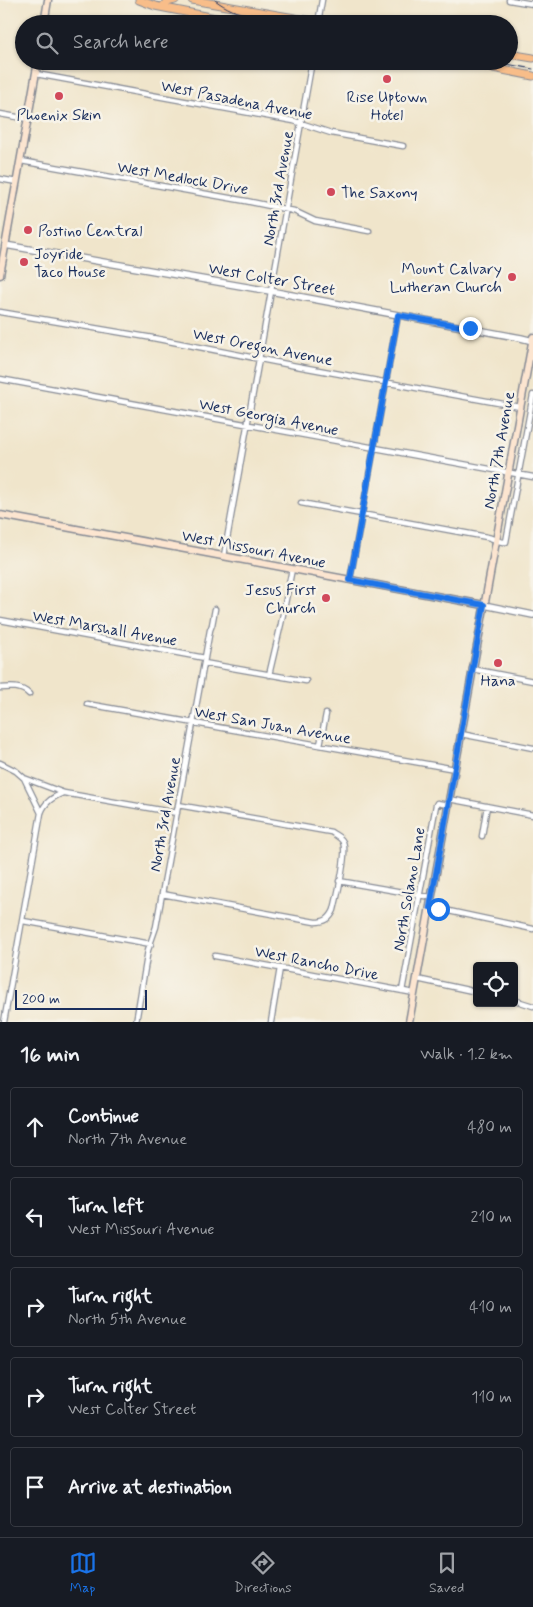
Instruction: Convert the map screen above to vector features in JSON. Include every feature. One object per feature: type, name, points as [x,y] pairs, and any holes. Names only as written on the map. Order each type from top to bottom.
[{"type":"main road","points":[[46,15],[48,0]]},
{"type":"main road","points":[[139,0],[202,15]]},
{"type":"main road","points":[[162,7],[167,2],[175,0]]},
{"type":"main road","points":[[192,0],[274,15]]},
{"type":"main road","points":[[518,56],[533,58]]},
{"type":"main road","points":[[0,275],[3,245],[17,182],[37,70]]},
{"type":"main road","points":[[503,70],[533,76]]},
{"type":"main road","name":"North 7th Avenue","points":[[409,1022],[533,340]]},
{"type":"main road","name":"West Missouri Avenue","points":[[0,516],[484,605]]},
{"type":"street","points":[[319,15],[322,0]]},
{"type":"street","points":[[509,0],[533,4]]},
{"type":"street","name":"North 3rd Avenue","points":[[224,556],[310,70]]},
{"type":"street","name":"West Pasadena Avenue","points":[[36,74],[301,123],[331,133],[403,146]]},
{"type":"street","points":[[0,114],[28,119]]},
{"type":"street","name":"West Medlock Drive","points":[[21,160],[285,209],[315,221],[369,231]]},
{"type":"street","points":[[0,179],[17,182]]},
{"type":"street","name":"West Colter Street","points":[[3,245],[270,291],[533,340]]},
{"type":"street","name":"West Oregon Avenue","points":[[0,312],[153,338],[520,407]]},
{"type":"street","points":[[350,580],[398,315]]},
{"type":"street","name":"West Georgia Avenue","points":[[0,379],[533,477]]},
{"type":"street","name":"North 7th Avenue","points":[[496,539],[503,542],[507,540],[533,394]]},
{"type":"street","points":[[301,503],[496,539]]},
{"type":"street","points":[[269,675],[292,569]]},
{"type":"street","name":"West Missouri Avenue","points":[[484,605],[533,615]]},
{"type":"street","name":"North 3rd Avenue","points":[[136,1022],[148,950],[154,935],[215,609]]},
{"type":"street","name":"West Marshall Avenue","points":[[0,620],[306,681]]},
{"type":"street","points":[[472,669],[533,681]]},
{"type":"street","points":[[0,688],[18,688],[25,690],[29,694]]},
{"type":"street","name":"West San Juan Avenue","points":[[87,704],[455,770]]},
{"type":"street","points":[[320,745],[326,714]]},
{"type":"street","points":[[461,734],[533,748]]},
{"type":"street","points":[[0,763],[16,771],[24,778],[64,793],[177,813]]},
{"type":"street","points":[[24,778],[41,813]]},
{"type":"street","points":[[4,1022],[41,813],[48,802],[64,793]]},
{"type":"street","name":"North Solano Lane","points":[[402,991],[436,806],[437,802],[449,802]]},
{"type":"street","points":[[449,802],[487,806],[533,815]]},
{"type":"street","points":[[162,894],[315,922],[324,922],[332,915],[334,910],[344,849],[341,838],[331,832],[178,805]]},
{"type":"street","points":[[482,836],[487,806]]},
{"type":"street","points":[[339,881],[432,897]]},
{"type":"street","points":[[430,907],[533,929]]},
{"type":"street","points":[[23,920],[151,944]]},
{"type":"street","name":"West Rancho Drive","points":[[215,956],[414,993]]},
{"type":"street","points":[[271,1022],[280,968]]},
{"type":"street","points":[[417,980],[473,991]]},
{"type":"street","points":[[518,1001],[533,1006]]},
{"type":"tram line","points":[[215,0],[223,6],[246,15]]},
{"type":"tram line","points":[[518,66],[533,69]]},
{"type":"place","name":"Rise Uptown Hotel","points":[[387,79]]},
{"type":"place","name":"Phoenix Skin","points":[[59,96]]},
{"type":"place","name":"The Saxony","points":[[331,192]]},
{"type":"place","name":"Postino Central","points":[[28,230]]},
{"type":"place","name":"Joyride Taco House","points":[[24,262]]},
{"type":"place","name":"Mount Calvary Lutheran Church","points":[[512,277]]},
{"type":"place","name":"Jesus First Church","points":[[326,598]]},
{"type":"place","name":"Hana","points":[[498,663]]},
{"type":"route","points":[[438,909],[430,907],[484,605],[350,580],[398,315],[470,328]]}]
